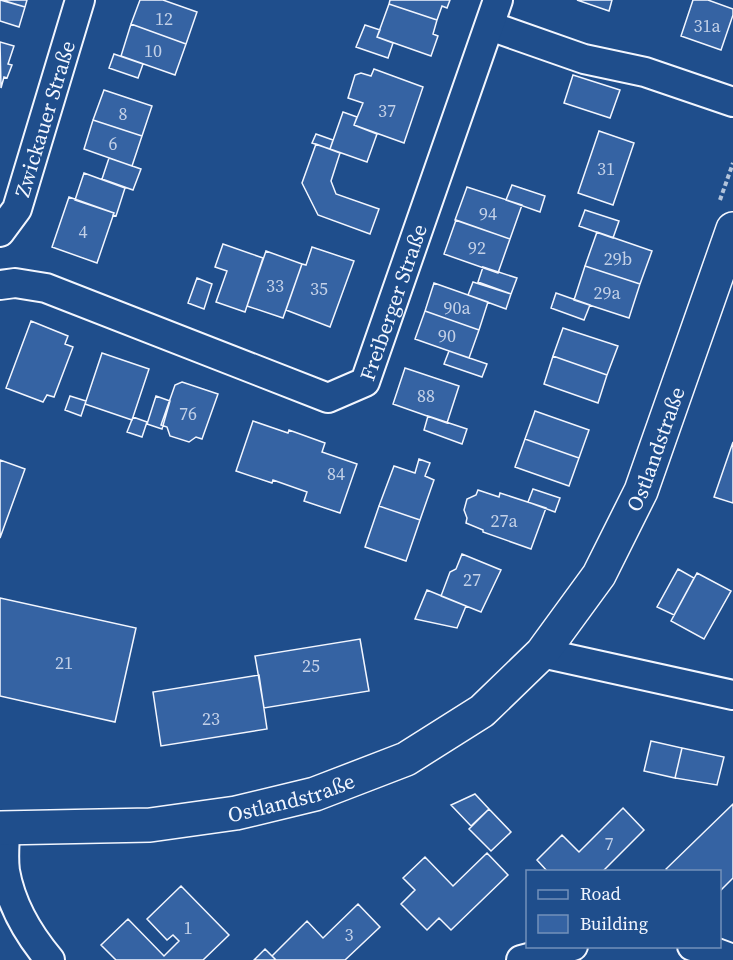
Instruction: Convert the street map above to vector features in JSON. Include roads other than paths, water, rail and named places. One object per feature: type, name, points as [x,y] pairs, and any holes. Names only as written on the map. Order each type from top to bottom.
[{"type":"street","name":"Zwickauer Straße","points":[[0,232],[17,209],[81,0]]},
{"type":"street","name":"Freiberger Straße","points":[[0,285],[15,283],[46,288],[328,398],[365,382],[494,13],[584,58],[645,72],[733,102]]},
{"type":"street","name":"Ostlandstraße","points":[[2,828],[150,825],[236,813],[315,794],[406,759],[482,711],[542,653],[599,575],[641,491],[725,218]]},
{"type":"street","points":[[542,653],[733,695]]},
{"type":"street","points":[[2,828],[5,870],[13,901],[25,926],[50,960]]},
{"type":"street","points":[[521,960],[566,948]]},
{"type":"street","points":[[701,948],[733,959]]}]
